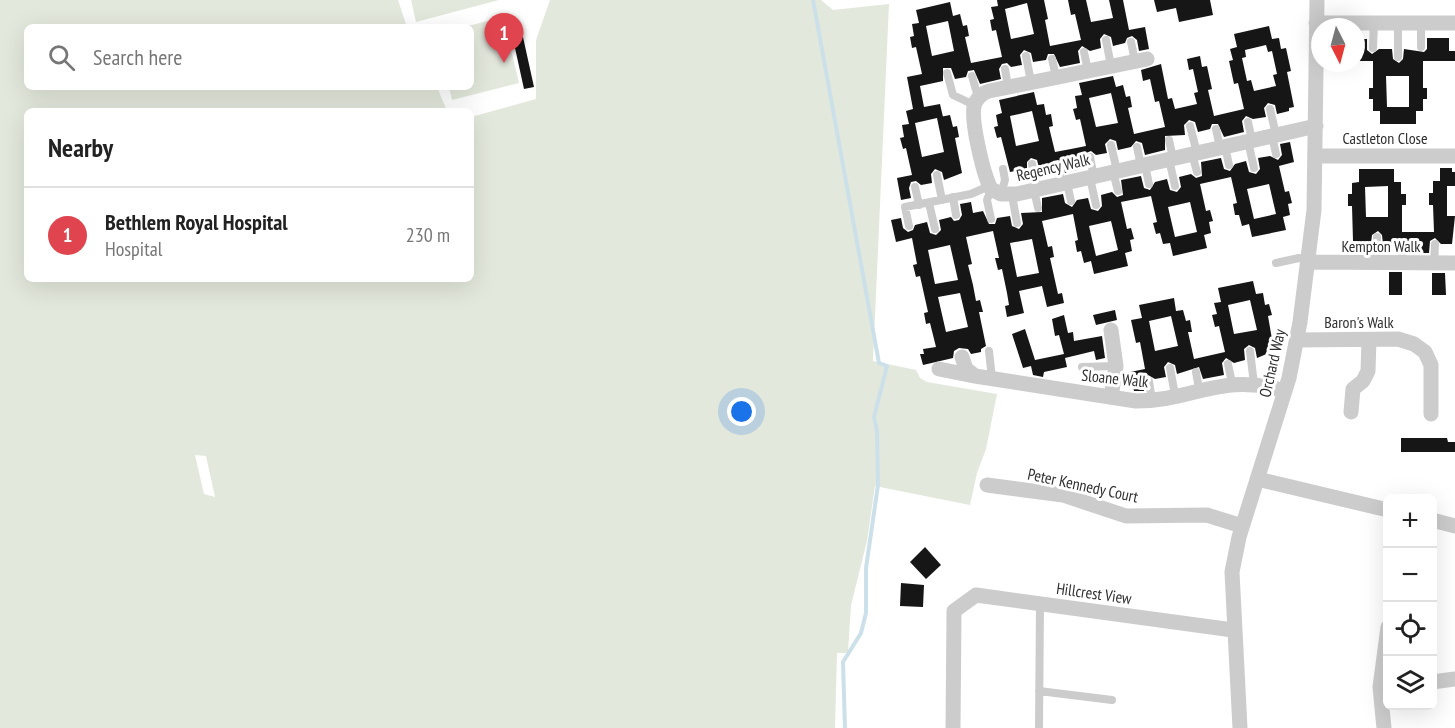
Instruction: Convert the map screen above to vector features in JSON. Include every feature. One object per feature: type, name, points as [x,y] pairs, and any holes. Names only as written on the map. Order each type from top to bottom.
[{"type":"street","name":"Orchard Way","points":[[1316,18],[1317,0]]},
{"type":"street","points":[[1365,23],[1455,23]]},
{"type":"street","points":[[998,191],[974,121],[976,101],[989,91],[1141,60]]},
{"type":"street","name":"Orchard Way","points":[[1240,728],[1233,630],[1232,572],[1242,526],[1285,391],[1297,340],[1314,216],[1316,72]]},
{"type":"street","name":"Regency Walk","points":[[998,191],[1036,190],[1316,126]]},
{"type":"street","name":"Castleton Close","points":[[1316,156],[1455,156]]},
{"type":"street","name":"Kempton Walk","points":[[1308,261],[1352,264],[1455,263]]},
{"type":"street","points":[[1111,330],[1116,366],[1111,398]]},
{"type":"street","name":"Baron's Walk","points":[[1297,340],[1407,341],[1425,352],[1432,372],[1431,414]]},
{"type":"street","points":[[1351,412],[1353,389],[1363,381],[1368,371],[1368,340]]},
{"type":"street","points":[[962,357],[966,369],[975,376]]},
{"type":"street","name":"Sloane Walk","points":[[939,369],[1111,398],[1152,400],[1232,383],[1254,384],[1285,391]]},
{"type":"street","points":[[1257,479],[1383,509]]},
{"type":"street","name":"Peter Kennedy Court","points":[[987,485],[1063,495],[1126,516],[1207,514],[1242,526]]},
{"type":"street","points":[[1437,521],[1455,526]]},
{"type":"street","name":"Hillcrest View","points":[[953,728],[954,611],[976,595],[1233,630]]},
{"type":"street","points":[[1437,681],[1455,679]]},
{"type":"street","points":[[1384,710],[1384,728]]},
{"type":"lane","points":[[1374,23],[1374,48]]},
{"type":"lane","points":[[1398,23],[1398,57]]},
{"type":"lane","points":[[1421,23],[1422,47]]},
{"type":"lane","points":[[1106,40],[1111,66]]},
{"type":"lane","points":[[1131,42],[1141,60]]},
{"type":"lane","points":[[1084,52],[1088,71]]},
{"type":"lane","points":[[1026,56],[1031,82]]},
{"type":"lane","points":[[1052,59],[1056,77]]},
{"type":"lane","points":[[1005,69],[1008,87]]},
{"type":"lane","points":[[947,73],[953,95],[976,101],[972,76]]},
{"type":"lane","points":[[1270,110],[1276,154]]},
{"type":"lane","points":[[1248,122],[1254,168]]},
{"type":"lane","points":[[1190,126],[1197,172]]},
{"type":"lane","points":[[1216,129],[1229,165]]},
{"type":"lane","points":[[1169,140],[1175,186]]},
{"type":"lane","points":[[1111,145],[1118,191]]},
{"type":"lane","points":[[1137,147],[1149,184]]},
{"type":"lane","points":[[1089,157],[1096,205]]},
{"type":"lane","points":[[1032,164],[1038,208]]},
{"type":"lane","points":[[1057,166],[1071,201]]},
{"type":"lane","points":[[991,219],[987,200],[998,191],[1005,180],[1003,169]]},
{"type":"lane","points":[[937,175],[942,200]]},
{"type":"lane","points":[[915,187],[919,205]]},
{"type":"lane","points":[[909,226],[905,207],[998,191]]},
{"type":"lane","points":[[998,191],[1017,223]]},
{"type":"lane","points":[[953,197],[956,215]]},
{"type":"lane","points":[[929,203],[935,229]]},
{"type":"lane","points":[[1377,237],[1377,264]]},
{"type":"lane","points":[[1434,264],[1435,244]]},
{"type":"lane","points":[[1402,245],[1402,264]]},
{"type":"lane","points":[[1352,247],[1352,264]]},
{"type":"lane","points":[[1276,263],[1299,258],[1308,261]]},
{"type":"lane","points":[[989,351],[992,379]]},
{"type":"lane","points":[[1250,351],[1254,384]]},
{"type":"lane","points":[[1228,364],[1232,383]]},
{"type":"lane","points":[[1082,367],[1116,366]]},
{"type":"lane","points":[[1170,368],[1175,395]]},
{"type":"lane","points":[[1196,372],[1199,389]]},
{"type":"lane","points":[[1149,381],[1152,400]]},
{"type":"lane","points":[[1039,728],[1040,604]]},
{"type":"lane","points":[[1039,691],[1112,700]]},
{"type":"shaded area","points":[[0,0],[398,0],[406,24],[24,24],[24,90],[438,90],[446,108],[24,108],[24,282],[474,282],[474,116],[536,99],[536,40],[550,0],[821,0],[833,10],[889,4],[873,361],[916,370],[920,378],[927,382],[997,394],[986,449],[977,473],[970,505],[875,486],[867,541],[851,605],[848,653],[837,653],[835,728],[0,728]],"holes":[[[195,455],[206,456],[215,497],[204,494]]]},
{"type":"shaded area","points":[[411,0],[499,0],[416,22]]},
{"type":"shaded area","points":[[503,17],[519,83],[452,100],[450,90],[474,90],[474,24]]},
{"type":"building","points":[[997,0],[1044,0],[1050,46],[1081,40],[1075,14],[1071,15],[1068,0],[1086,0],[1091,22],[1113,18],[1109,0],[1123,0],[1129,30],[1145,27],[1149,49],[1139,51],[1137,40],[1132,36],[1127,38],[1125,43],[1113,46],[1111,37],[1104,34],[1100,39],[1101,48],[1090,51],[1082,46],[1078,51],[1080,63],[1060,67],[1054,54],[1048,54],[1046,60],[1033,62],[1031,53],[1024,50],[1020,55],[1022,65],[1011,67],[1007,63],[1002,64],[999,69],[1001,79],[980,84],[974,70],[968,71],[966,77],[955,79],[951,68],[943,68],[943,81],[920,86],[924,107],[940,104],[943,116],[950,115],[953,127],[957,126],[959,137],[955,138],[962,173],[944,180],[942,172],[935,169],[931,174],[932,183],[921,185],[916,181],[911,182],[909,188],[911,198],[901,200],[897,178],[912,175],[906,148],[903,149],[900,138],[904,137],[902,125],[909,124],[906,111],[913,109],[907,77],[922,74],[916,47],[912,48],[910,37],[914,36],[912,24],[919,23],[916,10],[950,2],[953,16],[960,14],[963,26],[967,25],[969,36],[965,37],[971,63],[1002,57],[996,30],[992,31],[990,20],[994,19],[991,7],[998,6]],"holes":[[[1027,3],[1034,34],[1011,39],[1005,9]],[[948,21],[954,51],[932,56],[926,26]],[[937,118],[944,152],[922,157],[915,123]]]},
{"type":"building","points":[[1154,0],[1210,0],[1213,15],[1179,22],[1176,8],[1157,12]]},
{"type":"building","points":[[1269,26],[1272,39],[1279,38],[1281,49],[1286,48],[1291,71],[1287,72],[1294,107],[1289,108],[1289,111],[1277,114],[1275,105],[1268,103],[1264,108],[1266,117],[1253,119],[1246,116],[1242,121],[1244,132],[1224,137],[1218,124],[1212,124],[1210,129],[1198,132],[1195,122],[1189,120],[1184,125],[1185,135],[1165,136],[1165,150],[1145,155],[1142,143],[1136,141],[1131,147],[1118,150],[1116,141],[1110,139],[1105,144],[1107,153],[1096,155],[1091,151],[1086,153],[1086,168],[1065,173],[1063,164],[1058,160],[1053,161],[1051,166],[1039,168],[1037,160],[1031,158],[1027,162],[1027,171],[1015,174],[1015,171],[1010,172],[1001,137],[997,138],[994,127],[998,126],[996,115],[1002,113],[999,100],[1034,92],[1037,105],[1044,104],[1046,115],[1051,114],[1053,126],[1049,127],[1055,152],[1086,146],[1080,119],[1076,120],[1073,109],[1077,108],[1075,96],[1082,95],[1079,83],[1113,76],[1116,87],[1123,85],[1126,97],[1130,96],[1132,107],[1128,108],[1134,134],[1165,127],[1159,101],[1155,102],[1150,79],[1143,81],[1141,70],[1161,64],[1168,99],[1172,98],[1175,109],[1197,104],[1194,93],[1198,92],[1193,69],[1189,70],[1187,59],[1200,56],[1202,67],[1207,66],[1212,89],[1208,90],[1214,116],[1244,109],[1238,83],[1234,84],[1229,61],[1233,60],[1230,49],[1237,47],[1234,34]],"holes":[[[1266,45],[1268,52],[1272,51],[1277,74],[1273,75],[1276,86],[1254,91],[1251,80],[1247,81],[1242,58],[1246,57],[1245,50]],[[1111,93],[1118,123],[1096,127],[1089,98]],[[1032,111],[1039,141],[1016,146],[1010,116]]]},
{"type":"building","points":[[523,37],[534,87],[524,89],[513,39]]},
{"type":"building","points":[[1427,38],[1449,38],[1449,51],[1455,51],[1455,61],[1423,61],[1423,88],[1427,88],[1427,99],[1423,99],[1423,111],[1416,111],[1416,124],[1380,124],[1380,111],[1373,111],[1373,99],[1369,99],[1369,88],[1373,88],[1373,61],[1365,61],[1365,39],[1367,39],[1367,50],[1372,54],[1379,49],[1392,49],[1393,59],[1399,63],[1403,59],[1404,49],[1424,52],[1427,49]],"holes":[[[1386,76],[1409,76],[1409,107],[1387,107]]]},
{"type":"building","points":[[1290,142],[1294,162],[1279,166],[1285,192],[1289,191],[1292,203],[1288,204],[1290,215],[1283,217],[1286,230],[1252,237],[1249,224],[1242,226],[1239,215],[1235,215],[1233,204],[1237,203],[1231,177],[1200,184],[1206,211],[1210,210],[1213,221],[1209,222],[1211,233],[1204,235],[1207,248],[1173,256],[1170,243],[1163,244],[1160,233],[1156,234],[1153,223],[1157,222],[1151,196],[1121,202],[1127,229],[1131,228],[1134,239],[1130,240],[1132,251],[1125,253],[1128,266],[1094,274],[1091,261],[1084,263],[1081,251],[1077,252],[1075,241],[1078,240],[1073,214],[1042,221],[1048,247],[1052,246],[1054,257],[1050,258],[1058,294],[1062,293],[1064,303],[1047,307],[1042,286],[1019,291],[1024,313],[1007,317],[1005,306],[1009,305],[1002,269],[998,270],[995,258],[999,258],[993,231],[966,237],[972,264],[968,265],[976,301],[980,300],[983,312],[979,312],[986,346],[981,349],[981,352],[971,354],[968,349],[959,348],[954,351],[953,358],[923,365],[920,354],[924,354],[923,349],[936,347],[930,323],[926,324],[924,313],[928,312],[920,276],[916,277],[913,265],[917,264],[912,238],[896,242],[891,220],[901,218],[903,228],[908,232],[913,230],[915,225],[927,222],[930,233],[936,235],[941,230],[939,220],[951,217],[954,221],[959,220],[962,215],[960,204],[971,202],[973,213],[983,211],[989,224],[995,224],[997,218],[1010,216],[1012,226],[1019,229],[1023,224],[1021,213],[1042,212],[1042,198],[1063,194],[1065,203],[1072,207],[1077,200],[1088,198],[1091,209],[1098,211],[1102,206],[1101,195],[1112,192],[1117,197],[1123,195],[1121,180],[1141,176],[1144,188],[1150,190],[1155,182],[1167,179],[1170,190],[1177,192],[1181,187],[1179,177],[1191,174],[1196,178],[1202,176],[1201,162],[1221,158],[1224,169],[1230,171],[1235,164],[1246,161],[1249,172],[1256,174],[1260,169],[1258,158],[1270,156],[1278,160],[1282,155],[1280,144]],"holes":[[[1269,184],[1276,214],[1254,219],[1247,189]],[[1190,202],[1197,232],[1175,237],[1168,207]],[[1111,221],[1118,250],[1096,256],[1089,226]],[[1032,239],[1039,273],[1017,277],[1010,243]],[[950,245],[958,280],[935,284],[928,250]],[[960,293],[968,327],[946,332],[938,297]]]},
{"type":"building","points":[[1440,168],[1452,168],[1452,172],[1455,172],[1455,186],[1447,186],[1447,216],[1455,216],[1452,244],[1441,244],[1435,238],[1430,241],[1429,253],[1408,253],[1405,240],[1400,240],[1396,244],[1383,244],[1382,235],[1378,231],[1372,235],[1371,244],[1359,245],[1359,242],[1353,241],[1352,206],[1348,206],[1348,194],[1352,194],[1352,183],[1359,182],[1359,169],[1394,169],[1394,182],[1401,182],[1401,194],[1406,194],[1406,205],[1402,205],[1402,232],[1434,232],[1433,205],[1429,205],[1429,193],[1433,193],[1433,181],[1440,181]],"holes":[[[1388,186],[1388,217],[1366,217],[1365,187]]]},
{"type":"building","points":[[1389,272],[1402,272],[1402,295],[1389,295]]},
{"type":"building","points":[[1432,273],[1445,273],[1446,295],[1432,295]]},
{"type":"building","points":[[1253,281],[1256,294],[1263,293],[1265,305],[1269,304],[1272,315],[1268,316],[1274,351],[1257,358],[1255,348],[1249,345],[1244,349],[1245,360],[1234,363],[1226,358],[1222,363],[1224,375],[1203,379],[1199,367],[1177,374],[1175,365],[1168,362],[1164,367],[1166,377],[1155,379],[1148,375],[1143,379],[1144,391],[1134,391],[1130,372],[1145,369],[1140,342],[1136,343],[1131,320],[1142,318],[1139,305],[1174,298],[1176,311],[1183,310],[1186,321],[1190,320],[1192,332],[1188,332],[1194,359],[1225,352],[1219,326],[1215,327],[1212,315],[1217,314],[1214,303],[1221,302],[1218,288]],"holes":[[[1250,300],[1257,330],[1234,334],[1228,305]],[[1171,316],[1178,346],[1155,351],[1149,321]]]},
{"type":"building","points":[[1115,310],[1117,320],[1096,325],[1093,315]]},
{"type":"building","points":[[1064,315],[1068,333],[1073,332],[1074,341],[1102,336],[1105,358],[1096,360],[1094,351],[1065,358],[1067,367],[1044,372],[1043,377],[1033,375],[1031,366],[1023,368],[1012,334],[1025,329],[1035,360],[1064,354],[1059,335],[1055,336],[1052,319]]},
{"type":"building","points":[[1104,372],[1104,381],[1083,383],[1081,375]]},
{"type":"building","points":[[1401,438],[1447,438],[1448,442],[1455,442],[1455,452],[1401,452]]},
{"type":"building","points":[[925,547],[941,565],[926,579],[910,562]]},
{"type":"building","points":[[901,583],[924,585],[923,607],[900,606]]},
{"type":"waterway","points":[[813,0],[879,363],[887,366],[874,417],[877,431],[878,485],[866,568],[866,613],[861,633],[843,662],[845,728]]},
{"type":"place","name":"Bethlem Royal Hospital","points":[[504,63]]}]
